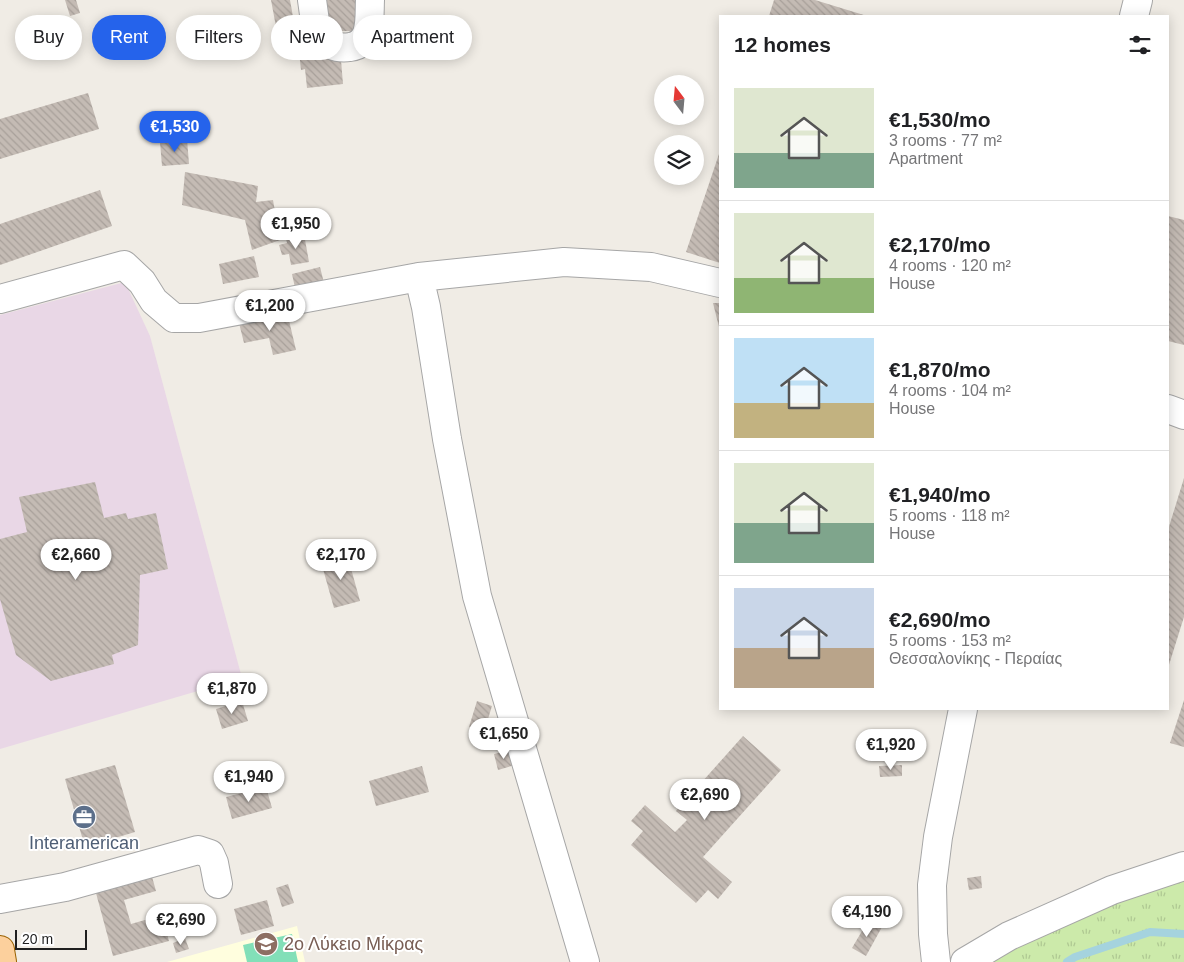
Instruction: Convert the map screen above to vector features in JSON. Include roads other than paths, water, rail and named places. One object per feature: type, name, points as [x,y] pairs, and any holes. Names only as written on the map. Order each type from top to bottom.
[{"type":"main road","points":[[0,950],[2,962]]},
{"type":"street","points":[[312,0],[317,36],[332,46],[345,48],[356,46],[364,39],[369,27],[370,0]]},
{"type":"street","points":[[1134,15],[1138,0]]},
{"type":"street","points":[[0,299],[124,265],[142,282],[154,301],[174,318],[199,318],[419,277],[564,262],[651,267],[719,282]]},
{"type":"street","points":[[419,277],[426,307],[447,438],[476,596],[585,962]]},
{"type":"street","points":[[1169,409],[1184,415]]},
{"type":"street","points":[[936,962],[933,934],[932,885],[938,836],[963,710]]},
{"type":"street","points":[[0,899],[65,887],[198,850],[210,854],[214,863],[218,884]]},
{"type":"street","points":[[966,962],[1009,936],[1112,890],[1184,866]]},
{"type":"waterway","points":[[1067,962],[1075,957],[1150,932],[1184,934]]},
{"type":"place","name":"Interamerican","points":[[84,817]]},
{"type":"place","name":"2ο Λύκειο Μίκρας","points":[[266,944]]}]
